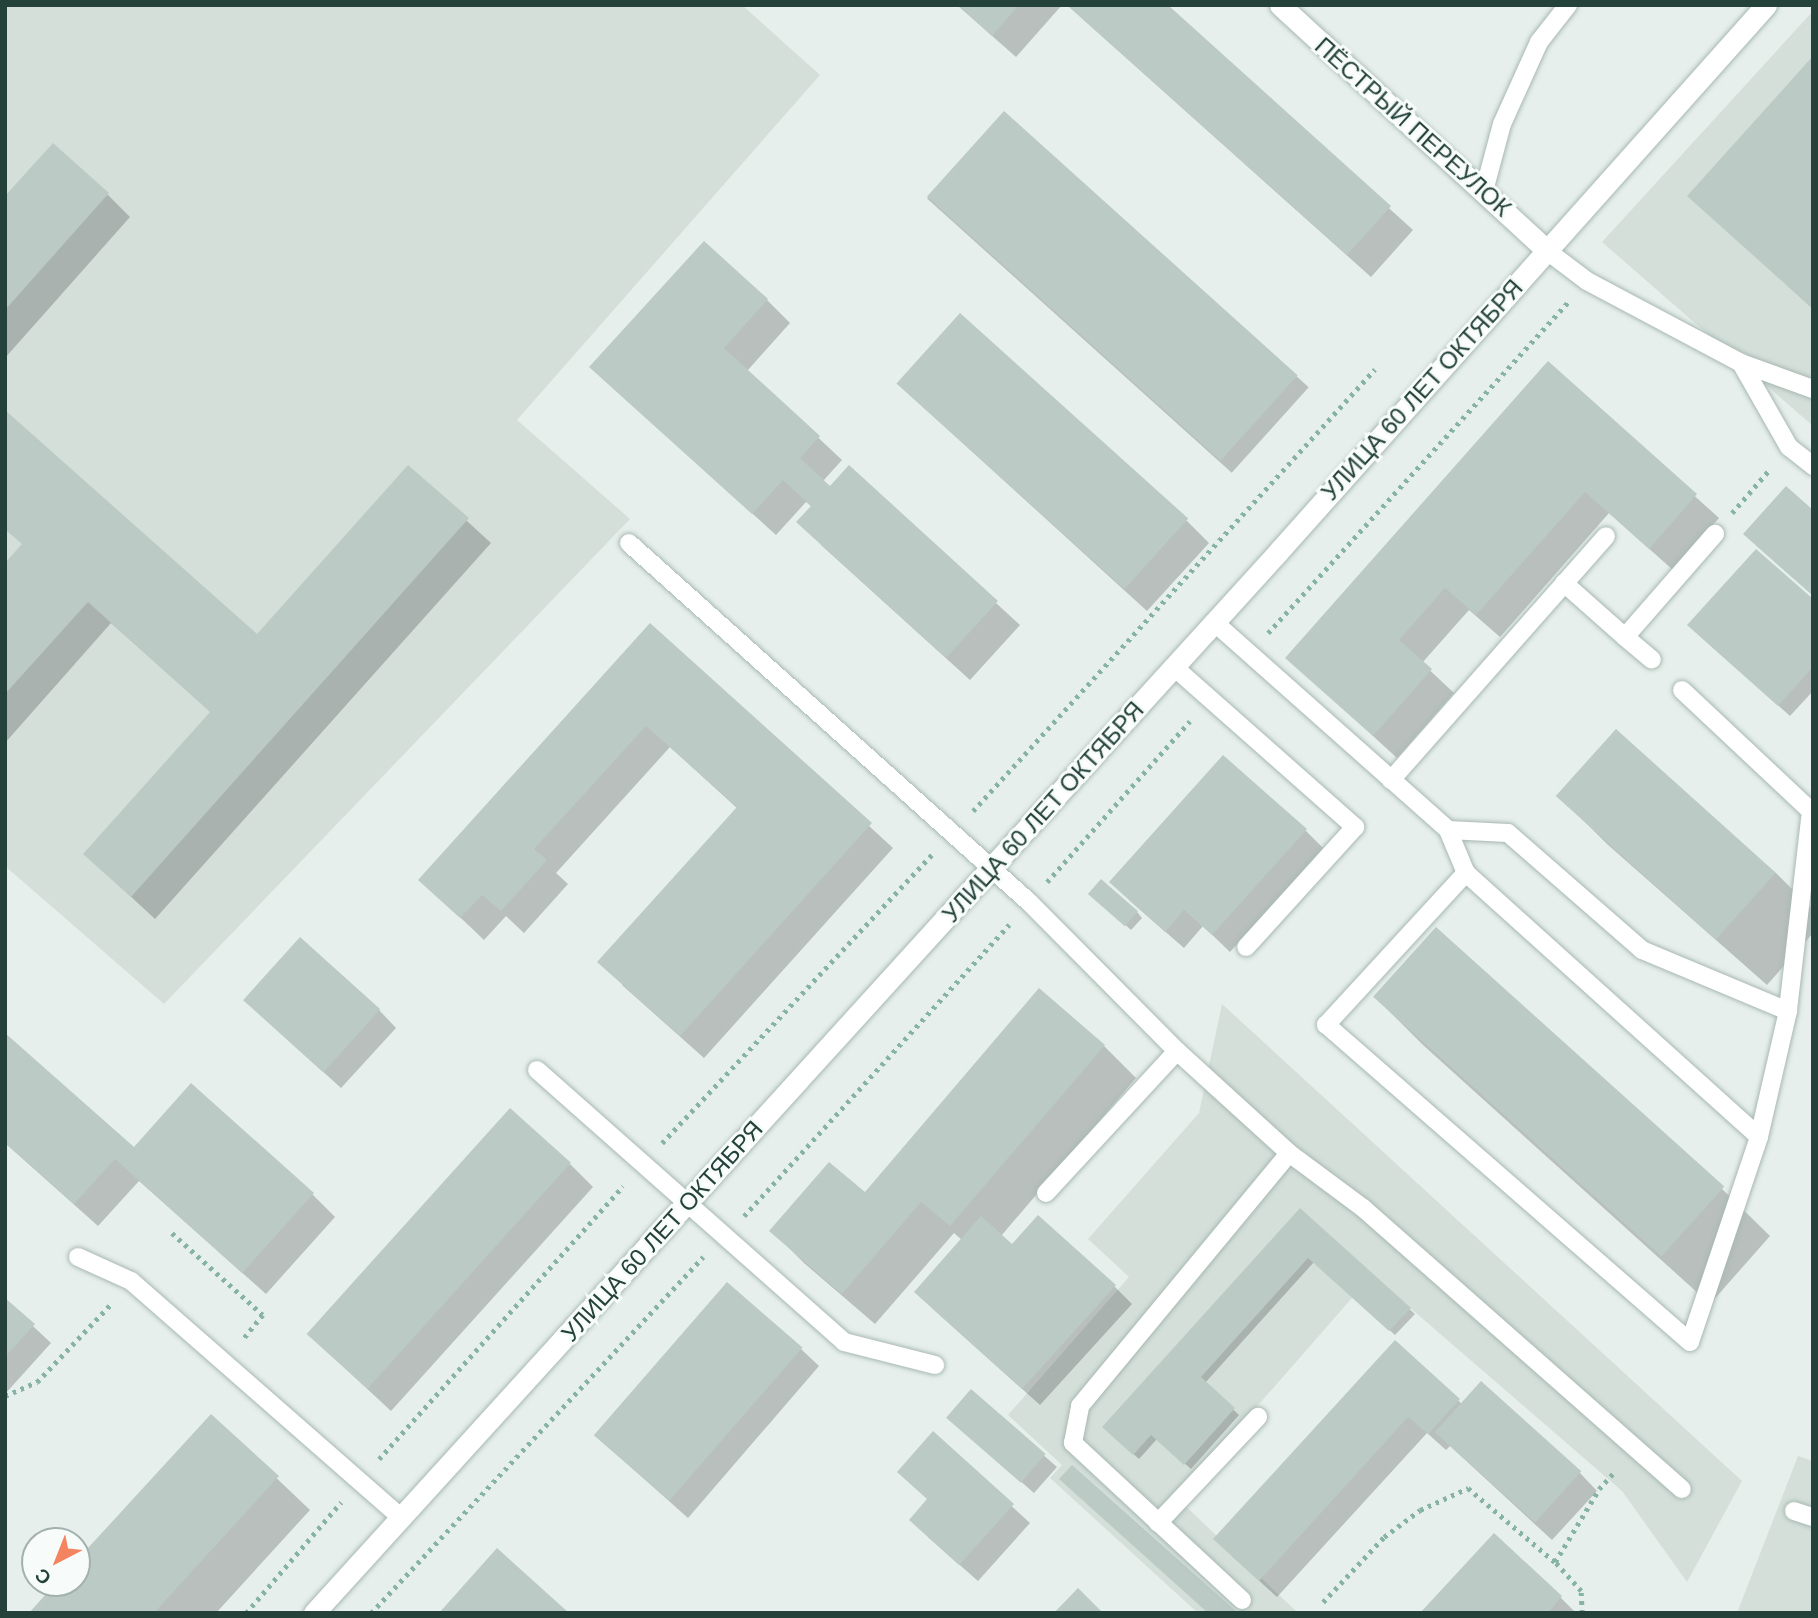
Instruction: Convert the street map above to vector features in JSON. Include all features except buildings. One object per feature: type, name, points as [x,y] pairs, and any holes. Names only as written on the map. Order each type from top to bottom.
[{"type":"street","name":"ПЁСТРЫЙ ПЕРЕУЛОК","points":[[1280,5],[1546,250]]},
{"type":"street","name":"УЛИЦА 60 ЛЕТ ОКТЯБРЯ","points":[[314,1613],[991,870],[1766,5]]},
{"type":"lane","points":[[1484,191],[1502,124],[1539,42],[1568,5]]},
{"type":"lane","points":[[1546,250],[1587,281],[1741,363],[1813,390]]},
{"type":"lane","points":[[1741,363],[1789,447],[1813,466]]},
{"type":"lane","points":[[1625,637],[1715,534]]},
{"type":"lane","points":[[1391,780],[1606,536]]},
{"type":"lane","points":[[629,543],[1029,902],[1177,1051],[1289,1153],[1363,1208],[1682,1489]]},
{"type":"lane","points":[[1564,583],[1652,660]]},
{"type":"lane","points":[[1214,622],[1448,830],[1466,873],[1759,1138]]},
{"type":"lane","points":[[1174,667],[1355,827],[1246,947]]},
{"type":"lane","points":[[1466,873],[1326,1025],[1690,1342],[1759,1138],[1788,1011],[1812,805],[1682,691]]},
{"type":"lane","points":[[1448,830],[1508,832],[1643,950],[1788,1011]]},
{"type":"lane","points":[[1046,1193],[1177,1051]]},
{"type":"lane","points":[[537,1070],[844,1342],[935,1365]]},
{"type":"lane","points":[[1242,1600],[1073,1443],[1080,1406],[1289,1153]]},
{"type":"lane","points":[[78,1258],[131,1281],[401,1517]]},
{"type":"lane","points":[[1158,1522],[1258,1417]]},
{"type":"lane","points":[[1794,1511],[1813,1517]]},
{"type":"path","points":[[1250,653],[1587,281]]},
{"type":"path","points":[[246,1613],[360,1480],[642,1164],[951,833],[997,788],[1375,369]]},
{"type":"path","points":[[1715,534],[1789,447]]},
{"type":"path","points":[[371,1613],[723,1235],[754,1208],[1210,699]]},
{"type":"path","points":[[172,1233],[264,1315],[237,1347]]},
{"type":"path","points":[[5,1396],[37,1382],[131,1281]]},
{"type":"path","points":[[1555,1562],[1599,1489],[1635,1448]]},
{"type":"path","points":[[1323,1602],[1384,1537],[1420,1510],[1468,1488],[1555,1562],[1581,1591],[1582,1613]]},
{"type":"shaded area","points":[[5,5],[742,5],[820,75],[517,420],[630,519],[164,1004],[5,866]]},
{"type":"shaded area","points":[[1813,11],[1813,426],[1602,242]]},
{"type":"shaded area","points":[[1222,1004],[1742,1481],[1687,1582],[1622,1491],[1372,1275],[1177,1498],[1298,1613],[1198,1613],[1050,1478],[1062,1465],[1008,1415],[1129,1277],[1088,1239],[1199,1113]]},
{"type":"shaded area","points":[[1798,1456],[1813,1461],[1813,1613],[1737,1613]]}]
